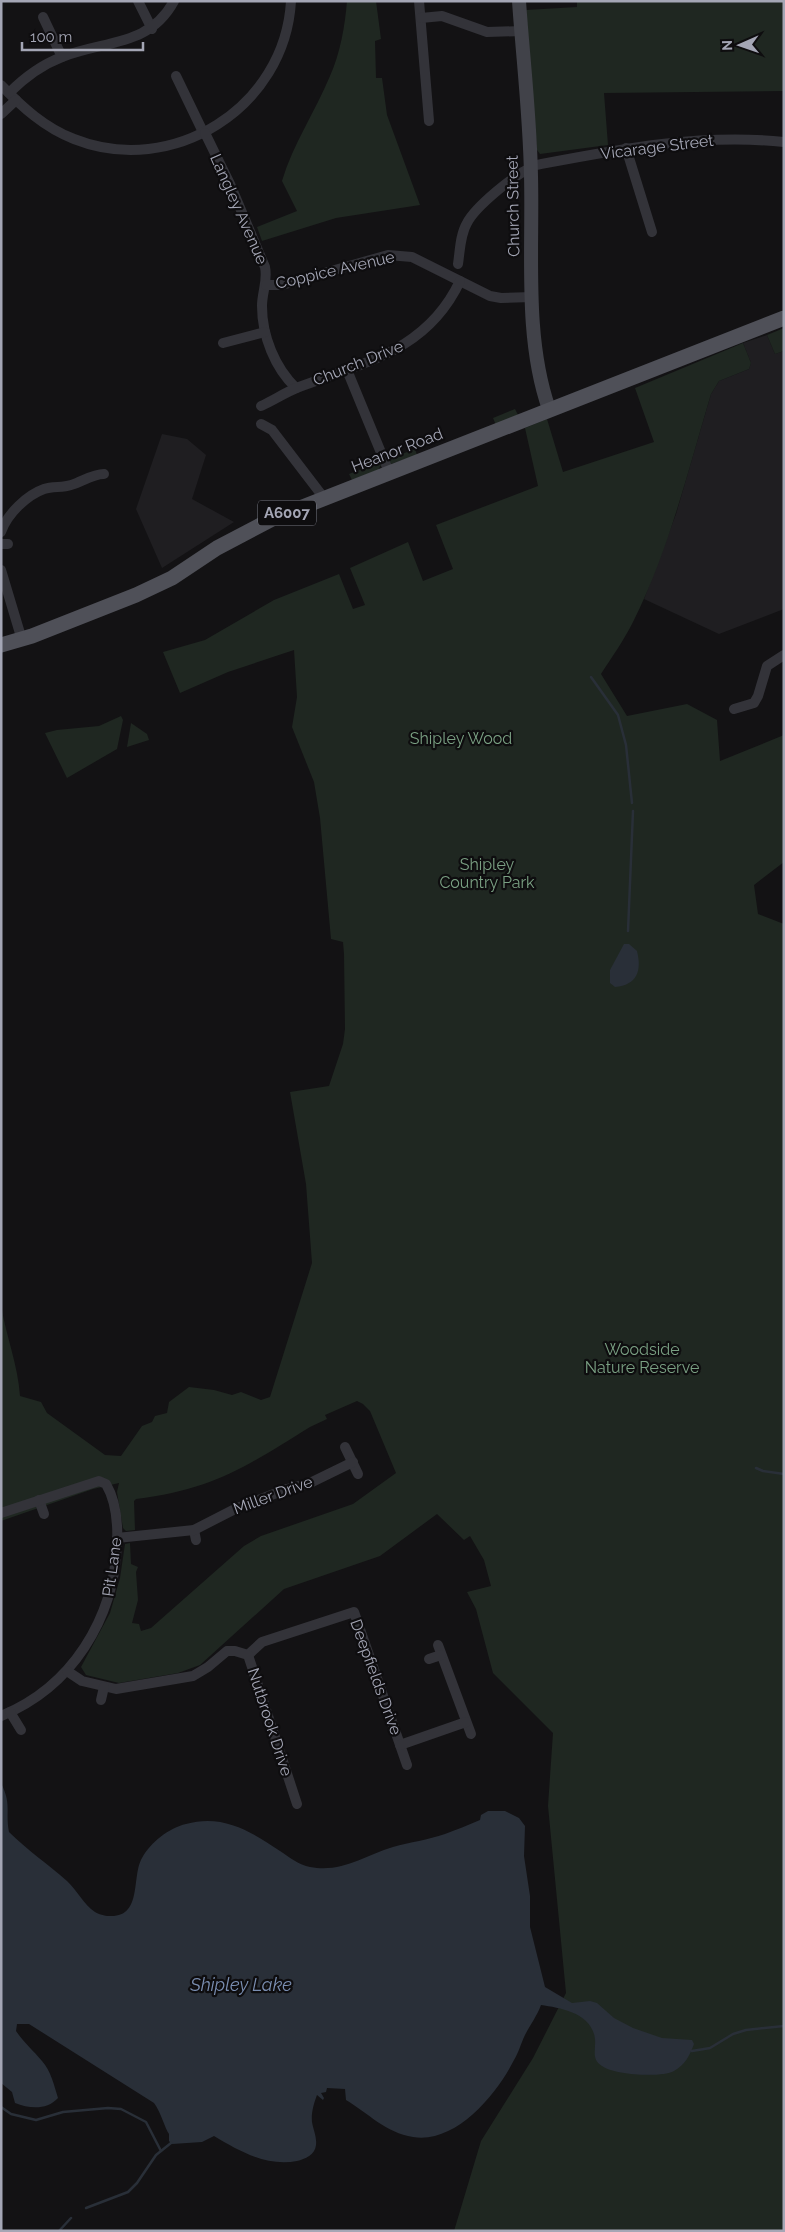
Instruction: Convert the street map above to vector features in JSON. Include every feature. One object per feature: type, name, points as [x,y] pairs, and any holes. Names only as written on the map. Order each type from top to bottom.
[{"type":"main road","name":"Heanor Road","points":[[28,638],[158,584],[246,532],[324,498],[784,318]]},
{"type":"main road","name":"A6007","points":[[1,645],[28,638]]},
{"type":"street","points":[[138,1],[152,29]]},
{"type":"street","points":[[1,114],[30,74],[62,57],[140,35],[152,29],[166,15],[174,1]]},
{"type":"street","points":[[1,85],[30,113],[56,131],[73,139],[106,148],[152,149],[177,144],[205,133],[219,125],[240,108],[264,80],[283,41],[291,1]]},
{"type":"street","points":[[420,1],[431,98],[429,122]]},
{"type":"street","name":"Church Street","points":[[519,1],[531,167],[532,297],[543,393],[549,410]]},
{"type":"street","points":[[421,18],[442,16],[487,32],[521,31]]},
{"type":"street","points":[[43,17],[62,57]]},
{"type":"street","name":"Langley Avenue","points":[[176,76],[253,235],[266,273],[266,285]]},
{"type":"street","name":"Vicarage Street","points":[[531,167],[626,148],[703,140],[738,139],[784,142]]},
{"type":"street","points":[[626,148],[652,232]]},
{"type":"street","points":[[458,264],[463,233],[468,220],[516,175],[531,167]]},
{"type":"street","name":"Coppice Avenue","points":[[296,388],[284,374],[265,332],[262,304],[266,285],[282,285],[396,254],[412,257],[497,298],[532,297]]},
{"type":"street","name":"Church Drive","points":[[261,406],[296,388],[392,352],[419,336],[439,316],[460,281]]},
{"type":"street","points":[[222,343],[265,332]]},
{"type":"street","points":[[347,370],[389,472]]},
{"type":"street","points":[[261,424],[272,430],[324,498]]},
{"type":"street","points":[[1,532],[4,523],[14,510],[43,489],[69,486],[87,472],[104,474]]},
{"type":"street","points":[[1,570],[28,638]]},
{"type":"street","points":[[734,709],[752,709],[767,666],[784,656]]},
{"type":"street","points":[[346,1447],[358,1474]]},
{"type":"street","name":"Miller Drive","points":[[118,1538],[195,1535],[231,1510],[287,1489],[310,1484],[353,1462]]},
{"type":"street","name":"Pit Lane","points":[[1,1513],[91,1482],[104,1483],[112,1499],[118,1538],[116,1565],[106,1607],[92,1635],[67,1671],[40,1694],[6,1714]]},
{"type":"street","points":[[39,1500],[44,1514]]},
{"type":"street","name":"Deepfields Drive","points":[[248,1655],[262,1642],[354,1612],[407,1765]]},
{"type":"street","name":"Nutbrook Drive","points":[[67,1671],[82,1681],[104,1687],[122,1689],[179,1680],[200,1672],[226,1652],[235,1650],[248,1655],[297,1804]]},
{"type":"street","points":[[429,1659],[440,1650],[471,1734]]},
{"type":"street","points":[[101,1700],[104,1687]]},
{"type":"street","points":[[6,1714],[21,1730]]},
{"type":"street","points":[[400,1745],[466,1722]]},
{"type":"shaded area","points":[[767,335],[775,354],[784,351],[784,609],[719,634],[644,599],[676,514],[711,394],[719,381],[749,369],[751,363],[743,343]]},
{"type":"shaded area","points":[[162,434],[187,439],[206,455],[192,499],[234,522],[162,568],[136,509]]},
{"type":"green space","points":[[347,1],[376,1],[381,39],[375,41],[376,78],[382,78],[387,115],[420,205],[336,218],[262,241],[257,227],[297,211],[282,181],[292,154],[337,59],[342,40]]},
{"type":"green space","points":[[577,1],[784,1],[784,91],[604,93],[608,145],[540,154],[537,150],[526,10],[577,7]]},
{"type":"green space","points":[[784,328],[784,351],[775,354],[767,335]]},
{"type":"green space","points":[[743,343],[751,363],[749,369],[719,381],[711,394],[677,510],[646,595],[629,629],[601,674],[627,716],[687,704],[717,720],[720,761],[784,735],[784,862],[754,885],[758,914],[784,924],[784,2231],[454,2231],[481,2141],[533,2058],[566,1993],[548,1806],[553,1733],[493,1673],[476,1609],[467,1592],[491,1586],[484,1560],[470,1536],[464,1540],[437,1514],[380,1556],[284,1589],[200,1665],[178,1673],[119,1683],[86,1675],[81,1667],[110,1613],[120,1578],[125,1544],[130,1543],[131,1564],[138,1567],[136,1572],[138,1600],[132,1623],[139,1624],[141,1631],[151,1628],[244,1546],[261,1536],[353,1504],[396,1473],[370,1411],[357,1401],[325,1415],[327,1419],[310,1427],[248,1465],[208,1483],[163,1495],[136,1499],[134,1501],[135,1530],[126,1531],[123,1528],[117,1492],[119,1483],[93,1489],[1,1521],[1,1305],[17,1373],[20,1396],[41,1402],[47,1413],[105,1455],[121,1456],[142,1426],[152,1422],[155,1416],[167,1413],[169,1402],[189,1387],[214,1390],[232,1395],[241,1392],[261,1400],[270,1397],[312,1263],[306,1184],[290,1092],[329,1086],[343,1044],[345,1029],[344,954],[343,942],[331,939],[320,818],[314,782],[292,727],[297,697],[294,650],[228,672],[180,693],[163,652],[205,640],[274,600],[339,574],[353,609],[365,605],[350,568],[408,542],[423,581],[453,569],[436,525],[538,486],[525,428],[547,419],[563,472],[654,442],[635,388]]},
{"type":"green space","points":[[515,409],[518,415],[496,425],[493,418]]},
{"type":"green space","points":[[415,449],[417,455],[391,464],[389,459]]},
{"type":"green space","points":[[380,462],[381,465],[378,470],[352,480],[349,474]]},
{"type":"green space","points":[[121,716],[123,720],[117,749],[67,778],[45,733],[99,726]]},
{"type":"green space","points":[[131,723],[147,734],[149,740],[127,747]]},
{"type":"water","points":[[624,944],[629,944],[637,951],[638,971],[633,980],[622,986],[615,987],[610,983],[610,970]]},
{"type":"water","name":"Shipley Lake","points":[[1,1783],[7,1803],[9,1832],[67,1881],[91,1909],[107,1916],[120,1915],[131,1904],[139,1866],[150,1846],[167,1832],[186,1824],[212,1821],[236,1826],[258,1837],[298,1863],[310,1867],[332,1868],[353,1863],[393,1847],[445,1834],[480,1820],[481,1815],[488,1811],[505,1811],[519,1818],[525,1826],[524,1856],[530,1896],[530,1927],[545,1987],[572,2003],[590,2001],[597,2003],[614,2018],[633,2028],[662,2038],[692,2040],[694,2044],[691,2052],[681,2066],[668,2073],[649,2075],[616,2072],[602,2066],[596,2060],[595,2039],[593,2030],[588,2023],[574,2013],[541,2005],[507,2073],[486,2101],[459,2125],[445,2133],[429,2137],[403,2135],[386,2127],[346,2100],[345,2089],[327,2088],[326,2092],[321,2093],[324,2098],[323,2100],[317,2095],[313,2108],[312,2122],[316,2142],[314,2151],[303,2159],[286,2162],[264,2160],[243,2152],[214,2136],[202,2142],[172,2144],[169,2141],[169,2134],[154,2103],[29,2024],[17,2024],[16,2031],[48,2069],[58,2098],[49,2105],[38,2107],[15,2103],[12,2092],[1,2083]]},
{"type":"waterway","points":[[591,677],[618,715],[626,745],[632,803]]},
{"type":"waterway","points":[[628,931],[633,811]]},
{"type":"waterway","points":[[756,1468],[784,1474]]},
{"type":"waterway","points":[[692,2051],[710,2048],[733,2034],[746,2030],[784,2026]]},
{"type":"waterway","points":[[1,2107],[11,2114],[36,2120],[63,2112],[108,2108],[121,2109],[146,2122],[161,2151]]},
{"type":"waterway","points":[[86,2208],[128,2192],[137,2183],[156,2155],[171,2143]]},
{"type":"waterway","points":[[59,2231],[71,2218]]},
{"type":"park label","name":"Shipley Wood","points":[[461,738]]},
{"type":"park label","name":"Shipley Country Park","points":[[487,873]]},
{"type":"park label","name":"Woodside Nature Reserve","points":[[642,1358]]}]
